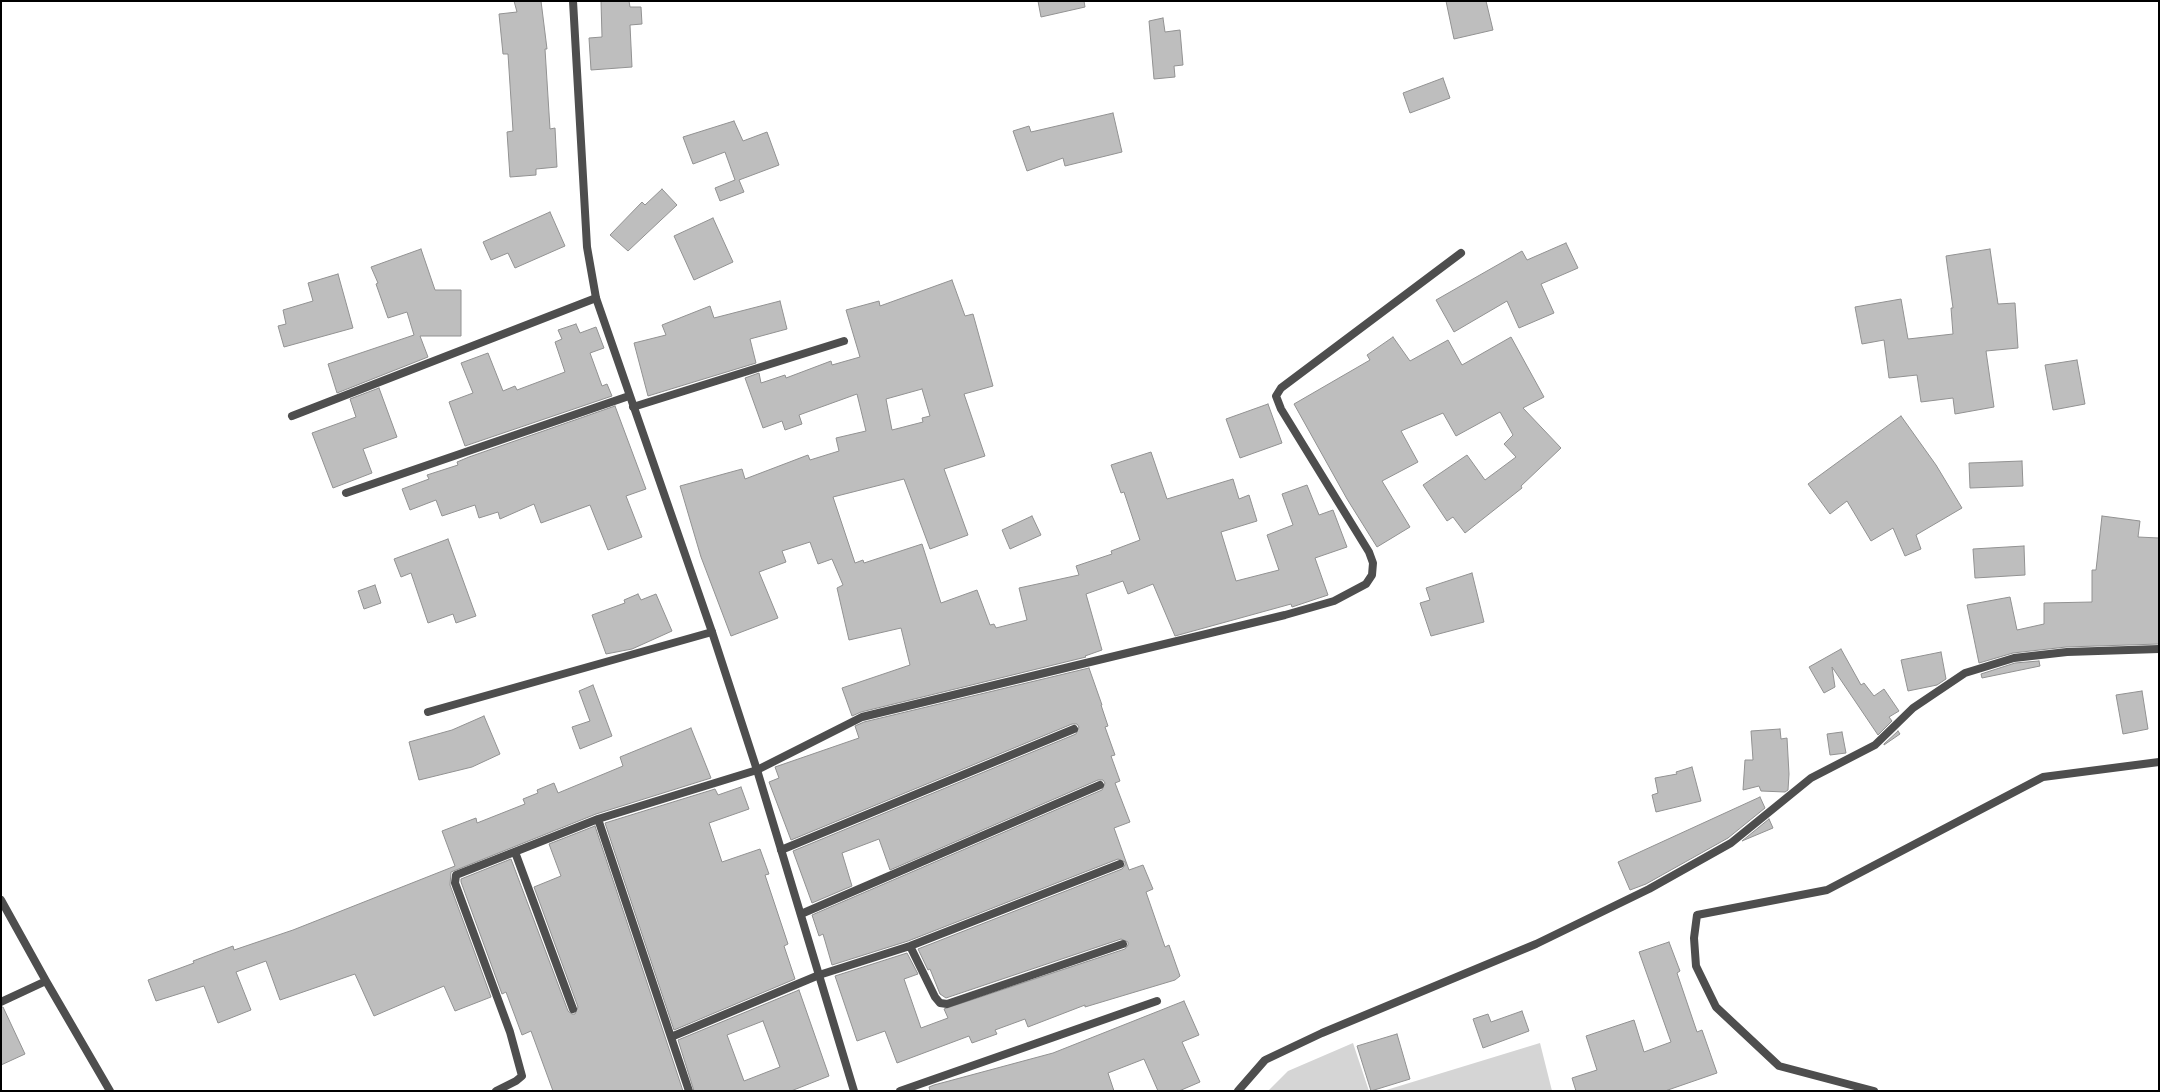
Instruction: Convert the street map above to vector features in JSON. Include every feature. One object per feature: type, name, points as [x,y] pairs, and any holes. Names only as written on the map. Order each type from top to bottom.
[{"type":"street","points":[[573,1],[586,247],[596,298],[712,632],[757,770],[854,1091]]},
{"type":"street","points":[[496,1091],[516,1081],[522,1076],[510,1032],[455,883],[456,876],[598,819],[757,770],[862,718],[1285,615],[1334,601],[1366,584],[1372,575],[1373,563],[1369,552],[1280,409],[1276,396],[1281,388],[1460,253]]},
{"type":"street","points":[[292,416],[596,298]]},
{"type":"street","points":[[633,407],[844,341]]},
{"type":"street","points":[[346,493],[630,396]]},
{"type":"street","points":[[428,712],[712,632]]},
{"type":"street","points":[[1238,1091],[1265,1060],[1322,1033],[1536,944],[1649,889],[1731,843],[1811,778],[1875,745],[1913,708],[1965,673],[2014,658],[2066,652],[2159,649]]},
{"type":"street","points":[[781,850],[1074,728]]},
{"type":"street","points":[[1874,1091],[1779,1066],[1716,1007],[1696,966],[1694,938],[1697,916],[1826,890],[2043,778],[2159,762]]},
{"type":"street","points":[[801,914],[1100,785]]},
{"type":"street","points":[[598,819],[689,1091]]},
{"type":"street","points":[[515,852],[573,1009]]},
{"type":"street","points":[[671,1037],[819,975],[910,946],[1120,864]]},
{"type":"street","points":[[1,900],[46,982],[110,1091]]},
{"type":"street","points":[[910,946],[935,997],[940,1003],[947,1004],[1123,944]]},
{"type":"street","points":[[1,1002],[46,982]]},
{"type":"street","points":[[900,1091],[1157,1001]]},
{"type":"shaded area","points":[[1353,1043],[1369,1091],[1268,1091],[1288,1071]]},
{"type":"shaded area","points":[[1540,1043],[1552,1091],[1383,1091]]},
{"type":"building","points":[[514,1],[541,1],[547,49],[545,49],[550,129],[555,128],[557,167],[536,169],[536,175],[510,177],[507,132],[513,131],[508,54],[503,54],[499,14],[517,12]]},
{"type":"building","points":[[601,1],[629,1],[630,7],[641,7],[642,24],[630,25],[632,67],[591,70],[589,38],[602,37]]},
{"type":"building","points":[[1038,1],[1084,1],[1085,7],[1041,17]]},
{"type":"building","points":[[1446,1],[1486,1],[1493,30],[1454,39]]},
{"type":"building","points":[[1163,18],[1165,32],[1180,30],[1183,65],[1174,66],[1175,77],[1154,79],[1149,21]]},
{"type":"building","points":[[1443,78],[1450,98],[1410,113],[1403,93]]},
{"type":"building","points":[[1113,113],[1122,152],[1065,166],[1063,158],[1027,171],[1013,131],[1029,126],[1031,132]]},
{"type":"building","points":[[734,121],[743,141],[767,132],[779,165],[739,180],[744,192],[720,201],[715,188],[735,180],[725,152],[693,164],[683,137]]},
{"type":"building","points":[[662,189],[677,205],[628,251],[610,235],[642,202],[645,205]]},
{"type":"building","points":[[550,212],[565,246],[515,268],[508,253],[491,260],[483,242]]},
{"type":"building","points":[[713,218],[733,262],[694,280],[674,236]]},
{"type":"building","points":[[1566,243],[1578,268],[1541,284],[1554,313],[1519,328],[1507,301],[1454,332],[1436,300],[1522,251],[1527,260]]},
{"type":"building","points":[[421,249],[435,290],[461,290],[461,336],[420,336],[428,357],[337,393],[328,364],[414,335],[407,312],[388,318],[376,284],[378,283],[371,267]]},
{"type":"building","points":[[1990,249],[1998,304],[2015,303],[2018,348],[1986,351],[1994,407],[1955,414],[1953,398],[1921,402],[1917,375],[1889,378],[1884,340],[1862,344],[1855,307],[1901,299],[1908,339],[1953,334],[1951,308],[1953,308],[1946,256]]},
{"type":"building","points":[[338,274],[353,328],[284,347],[278,326],[286,324],[283,310],[313,301],[308,283]]},
{"type":"building","points":[[952,280],[965,316],[973,314],[993,386],[964,394],[985,456],[944,469],[968,535],[930,549],[904,479],[833,497],[855,563],[863,560],[864,563],[922,544],[941,603],[977,590],[990,625],[994,624],[996,628],[1027,620],[1019,588],[1079,575],[1076,566],[1112,554],[1111,551],[1140,540],[1124,492],[1121,493],[1111,465],[1151,452],[1167,499],[1233,479],[1239,499],[1249,495],[1257,521],[1221,532],[1236,581],[1279,570],[1267,535],[1293,525],[1282,494],[1307,485],[1319,515],[1333,510],[1347,547],[1315,558],[1328,595],[1292,607],[1291,604],[1175,636],[1153,584],[1128,594],[1123,581],[1086,594],[1102,650],[1085,656],[1086,657],[861,712],[852,716],[842,688],[910,665],[901,628],[849,640],[837,588],[843,585],[832,559],[818,564],[810,542],[782,551],[786,562],[759,572],[778,618],[731,636],[701,557],[680,486],[742,469],[745,479],[808,455],[810,460],[839,451],[836,438],[866,431],[857,394],[799,415],[802,424],[785,430],[782,421],[763,428],[745,378],[759,373],[761,383],[785,375],[786,378],[831,361],[832,365],[860,357],[846,310],[879,301],[880,306]],"holes":[[[922,389],[930,416],[922,418],[923,422],[892,430],[886,399]]]},
{"type":"building","points":[[780,301],[787,329],[750,339],[756,363],[648,396],[634,343],[666,335],[662,325],[710,306],[714,318]]},
{"type":"building","points":[[576,324],[580,333],[596,327],[604,348],[590,353],[602,386],[607,384],[612,396],[465,446],[449,402],[473,393],[461,363],[488,353],[503,391],[515,386],[517,390],[565,372],[555,342],[562,339],[558,330]]},
{"type":"building","points":[[1393,337],[1410,361],[1448,340],[1462,365],[1511,337],[1544,397],[1523,408],[1561,448],[1521,486],[1522,488],[1465,533],[1453,517],[1447,521],[1423,485],[1467,455],[1485,480],[1516,457],[1504,444],[1513,435],[1500,412],[1456,436],[1443,413],[1401,431],[1418,462],[1382,481],[1410,527],[1377,547],[1347,499],[1294,404],[1370,360],[1367,355]]},
{"type":"building","points":[[2077,360],[2085,404],[2053,410],[2045,365]]},
{"type":"building","points":[[379,388],[397,437],[363,449],[372,473],[333,488],[312,433],[356,417],[350,399]]},
{"type":"building","points":[[1268,404],[1282,443],[1240,458],[1226,419]]},
{"type":"building","points":[[615,406],[646,489],[626,496],[642,537],[608,550],[590,505],[541,523],[534,504],[500,519],[498,512],[479,518],[475,505],[442,516],[436,500],[410,510],[402,489],[429,479],[427,475],[458,465],[457,462],[469,457]]},
{"type":"building","points":[[1901,416],[1936,465],[1962,508],[1916,535],[1921,549],[1905,556],[1893,528],[1871,541],[1847,501],[1830,514],[1808,484]]},
{"type":"building","points":[[2022,461],[2023,486],[1970,488],[1969,463]]},
{"type":"building","points":[[1032,516],[1041,535],[1010,549],[1002,530]]},
{"type":"building","points":[[2102,516],[2140,521],[2138,537],[2159,538],[2159,644],[2066,647],[2013,653],[1979,663],[1967,605],[2010,597],[2017,630],[2044,624],[2044,603],[2092,602],[2092,570],[2096,570]]},
{"type":"building","points":[[448,539],[476,616],[456,623],[453,614],[428,623],[411,573],[401,577],[394,559]]},
{"type":"building","points":[[2024,546],[2025,575],[1975,578],[1973,549]]},
{"type":"building","points":[[1472,573],[1484,622],[1431,636],[1420,603],[1430,600],[1426,588]]},
{"type":"building","points":[[375,585],[381,603],[364,609],[358,591]]},
{"type":"building","points":[[638,594],[641,600],[656,594],[672,631],[632,649],[606,654],[592,615],[625,603],[624,600]]},
{"type":"building","points":[[1841,649],[1861,685],[1864,683],[1874,696],[1884,689],[1899,711],[1889,717],[1892,721],[1878,735],[1832,667],[1835,687],[1824,693],[1809,667]]},
{"type":"building","points":[[1941,652],[1946,679],[1937,685],[1908,691],[1901,660]]},
{"type":"building","points":[[2039,661],[2040,666],[1982,678],[1981,674],[2015,663]]},
{"type":"building","points":[[1089,668],[1102,705],[1108,726],[1105,727],[1115,755],[1111,756],[1120,781],[1115,783],[1130,822],[1114,828],[1129,870],[1143,865],[1153,889],[1146,892],[1165,947],[1169,945],[1180,976],[1175,980],[1085,1007],[1085,1005],[1028,1027],[1025,1019],[995,1030],[997,1034],[972,1043],[969,1036],[897,1063],[885,1031],[857,1041],[835,976],[907,953],[918,974],[904,979],[921,1028],[948,1018],[944,1009],[1125,949],[1128,942],[1121,939],[946,998],[940,994],[930,969],[928,970],[918,949],[1122,869],[1125,862],[1118,859],[908,941],[832,965],[823,934],[819,936],[812,915],[1102,790],[1105,783],[1103,780],[1098,780],[890,870],[879,839],[842,853],[852,886],[812,903],[793,851],[1076,734],[1079,727],[1077,724],[1072,724],[791,840],[769,782],[779,778],[775,767],[859,738],[855,726],[864,722]]},
{"type":"building","points":[[593,685],[612,736],[580,749],[572,727],[590,721],[579,691]]},
{"type":"building","points":[[2142,691],[2148,729],[2123,734],[2116,695]]},
{"type":"building","points":[[484,716],[500,754],[472,767],[419,780],[409,742],[452,730]]},
{"type":"building","points":[[691,728],[711,778],[596,814],[451,872],[450,885],[491,997],[455,1011],[444,986],[374,1016],[355,974],[280,1000],[266,961],[236,972],[251,1010],[218,1023],[204,986],[156,1001],[148,980],[194,963],[193,961],[233,946],[234,950],[293,930],[455,866],[442,831],[476,818],[477,823],[525,804],[523,799],[538,793],[537,790],[554,783],[558,793],[623,766],[620,757]]},
{"type":"building","points":[[1780,729],[1781,739],[1787,738],[1789,774],[1788,790],[1785,792],[1761,791],[1759,786],[1743,790],[1745,760],[1753,760],[1751,731]]},
{"type":"building","points":[[1898,731],[1900,734],[1884,745],[1884,744]]},
{"type":"building","points":[[1842,732],[1846,753],[1830,755],[1827,734]]},
{"type":"building","points":[[1692,767],[1701,801],[1656,812],[1652,795],[1658,793],[1655,778],[1677,774],[1676,772]]},
{"type":"building","points":[[741,787],[749,809],[709,823],[722,862],[760,849],[769,874],[765,875],[788,944],[784,946],[795,979],[674,1030],[605,823],[715,789],[718,795]]},
{"type":"building","points":[[1760,797],[1765,808],[1728,838],[1646,884],[1630,890],[1618,862]]},
{"type":"building","points":[[1769,819],[1773,828],[1742,841]]},
{"type":"building","points":[[595,826],[683,1091],[553,1091],[531,1031],[522,1035],[506,992],[502,994],[461,882],[461,879],[511,859],[568,1011],[575,1014],[578,1007],[534,887],[561,876],[549,844]]},
{"type":"building","points":[[1669,942],[1680,971],[1677,973],[1697,1032],[1702,1030],[1717,1073],[1665,1091],[1576,1091],[1572,1078],[1597,1070],[1586,1036],[1634,1020],[1644,1052],[1671,1042],[1639,952]]},
{"type":"building","points":[[799,990],[829,1076],[791,1091],[694,1091],[678,1040]],"holes":[[[763,1021],[780,1067],[744,1081],[727,1035]]]},
{"type":"building","points":[[1184,1001],[1199,1035],[1182,1042],[1200,1082],[1179,1091],[1158,1091],[1144,1059],[1108,1073],[1114,1091],[930,1091],[929,1087],[934,1085],[1053,1053]]},
{"type":"building","points":[[1,1007],[3,1007],[25,1054],[1,1065]]},
{"type":"building","points":[[1522,1011],[1529,1031],[1483,1048],[1473,1019],[1488,1014],[1491,1022]]},
{"type":"building","points":[[1397,1034],[1410,1079],[1371,1091],[1357,1046]]}]
